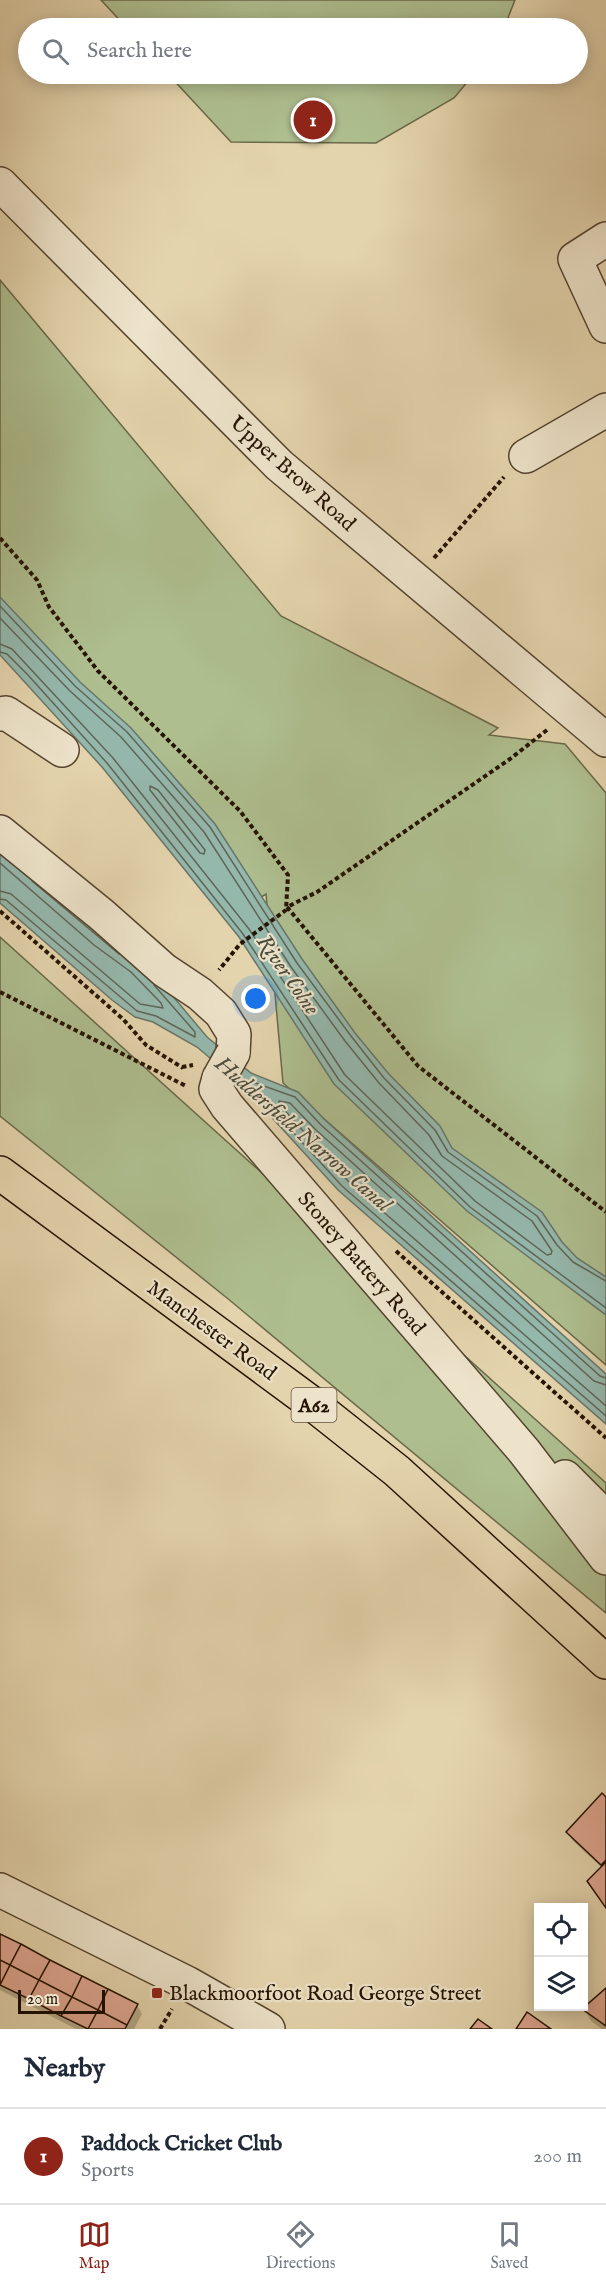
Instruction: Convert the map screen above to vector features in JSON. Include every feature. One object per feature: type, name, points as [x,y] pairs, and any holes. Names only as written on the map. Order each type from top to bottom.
[{"type":"main road","name":"Manchester Road","points":[[0,1173],[310,1402],[397,1471],[606,1662]]},
{"type":"street","name":"Upper Brow Road","points":[[0,184],[279,465],[606,740]]},
{"type":"street","points":[[606,239],[575,259],[606,326]]},
{"type":"street","points":[[519,463],[606,410]]},
{"type":"street","points":[[0,714],[6,713],[62,750]]},
{"type":"street","points":[[0,832],[102,915],[164,970],[200,994],[221,1013],[234,1034],[217,1071]]},
{"type":"street","name":"Stoney Battery Road","points":[[217,1071],[524,1451],[606,1558]]},
{"type":"street","points":[[524,1451],[547,1459],[606,1518]]},
{"type":"street","points":[[0,1890],[188,1983],[268,2029]]},
{"type":"path","points":[[431,561],[519,463]]},
{"type":"path","points":[[0,537],[37,580],[49,607],[98,671],[240,811],[288,875],[287,909],[418,1066],[606,1212]]},
{"type":"path","points":[[240,944],[287,909],[327,885],[510,759],[557,723]]},
{"type":"path","points":[[0,911],[123,1019],[146,1045],[182,1067],[217,1071]]},
{"type":"path","points":[[0,993],[194,1090],[217,1071]]},
{"type":"path","points":[[387,1244],[458,1304],[606,1438]]},
{"type":"green space","points":[[101,0],[515,0],[508,18],[118,18]]},
{"type":"green space","points":[[177,84],[466,84],[454,98],[376,143],[231,142]]},
{"type":"green space","points":[[0,280],[281,616],[498,728],[489,735],[565,744],[606,793],[606,1365],[283,1083],[266,894],[255,901],[0,616]]},
{"type":"green space","points":[[0,937],[606,1483],[606,1613],[227,1298],[0,1116]]},
{"type":"water","name":"River Colne","points":[[0,597],[80,682],[131,728],[215,824],[302,959],[355,1033],[388,1073],[440,1126],[452,1148],[542,1212],[562,1242],[577,1258],[606,1277],[606,1315],[467,1211],[334,1084],[239,937],[102,767],[0,655]]},
{"type":"water","name":"Huddersfield Narrow Canal","points":[[0,846],[171,994],[207,1037],[251,1073],[298,1092],[324,1119],[606,1374],[606,1424],[338,1190],[244,1087],[197,1047],[153,1022],[135,1017],[112,1000],[0,903]]},
{"type":"building","points":[[602,1793],[606,1797],[606,1860],[601,1865],[566,1832]]},
{"type":"building","points":[[606,1862],[606,1908],[587,1881]]},
{"type":"building","points":[[0,1934],[21,1944],[10,1965],[0,1960]]},
{"type":"building","points":[[21,1944],[50,1960],[39,1980],[10,1965]]},
{"type":"building","points":[[0,1960],[10,1965],[0,1985]]},
{"type":"building","points":[[50,1960],[82,1976],[72,1997],[39,1980]]},
{"type":"building","points":[[10,1965],[39,1980],[29,1999],[0,1985]]},
{"type":"building","points":[[82,1976],[108,1989],[98,2010],[72,1997]]},
{"type":"building","points":[[39,1980],[72,1997],[61,2016],[29,1999]]},
{"type":"building","points":[[606,1988],[606,2026],[585,2011],[588,2011],[588,2004]]},
{"type":"building","points":[[108,1989],[138,2004],[127,2025],[98,2010]]},
{"type":"building","points":[[72,1997],[98,2010],[88,2029],[61,2016]]},
{"type":"building","points":[[98,2010],[127,2025],[125,2029],[88,2029]]},
{"type":"building","points":[[527,2012],[551,2029],[516,2029]]},
{"type":"building","points":[[478,2019],[492,2029],[470,2029]]},
{"type":"place","name":"Paddock Cricket Club","points":[[313,120]]},
{"type":"place","name":"Blackmoorfoot Road George Street","points":[[157,1993]]}]
